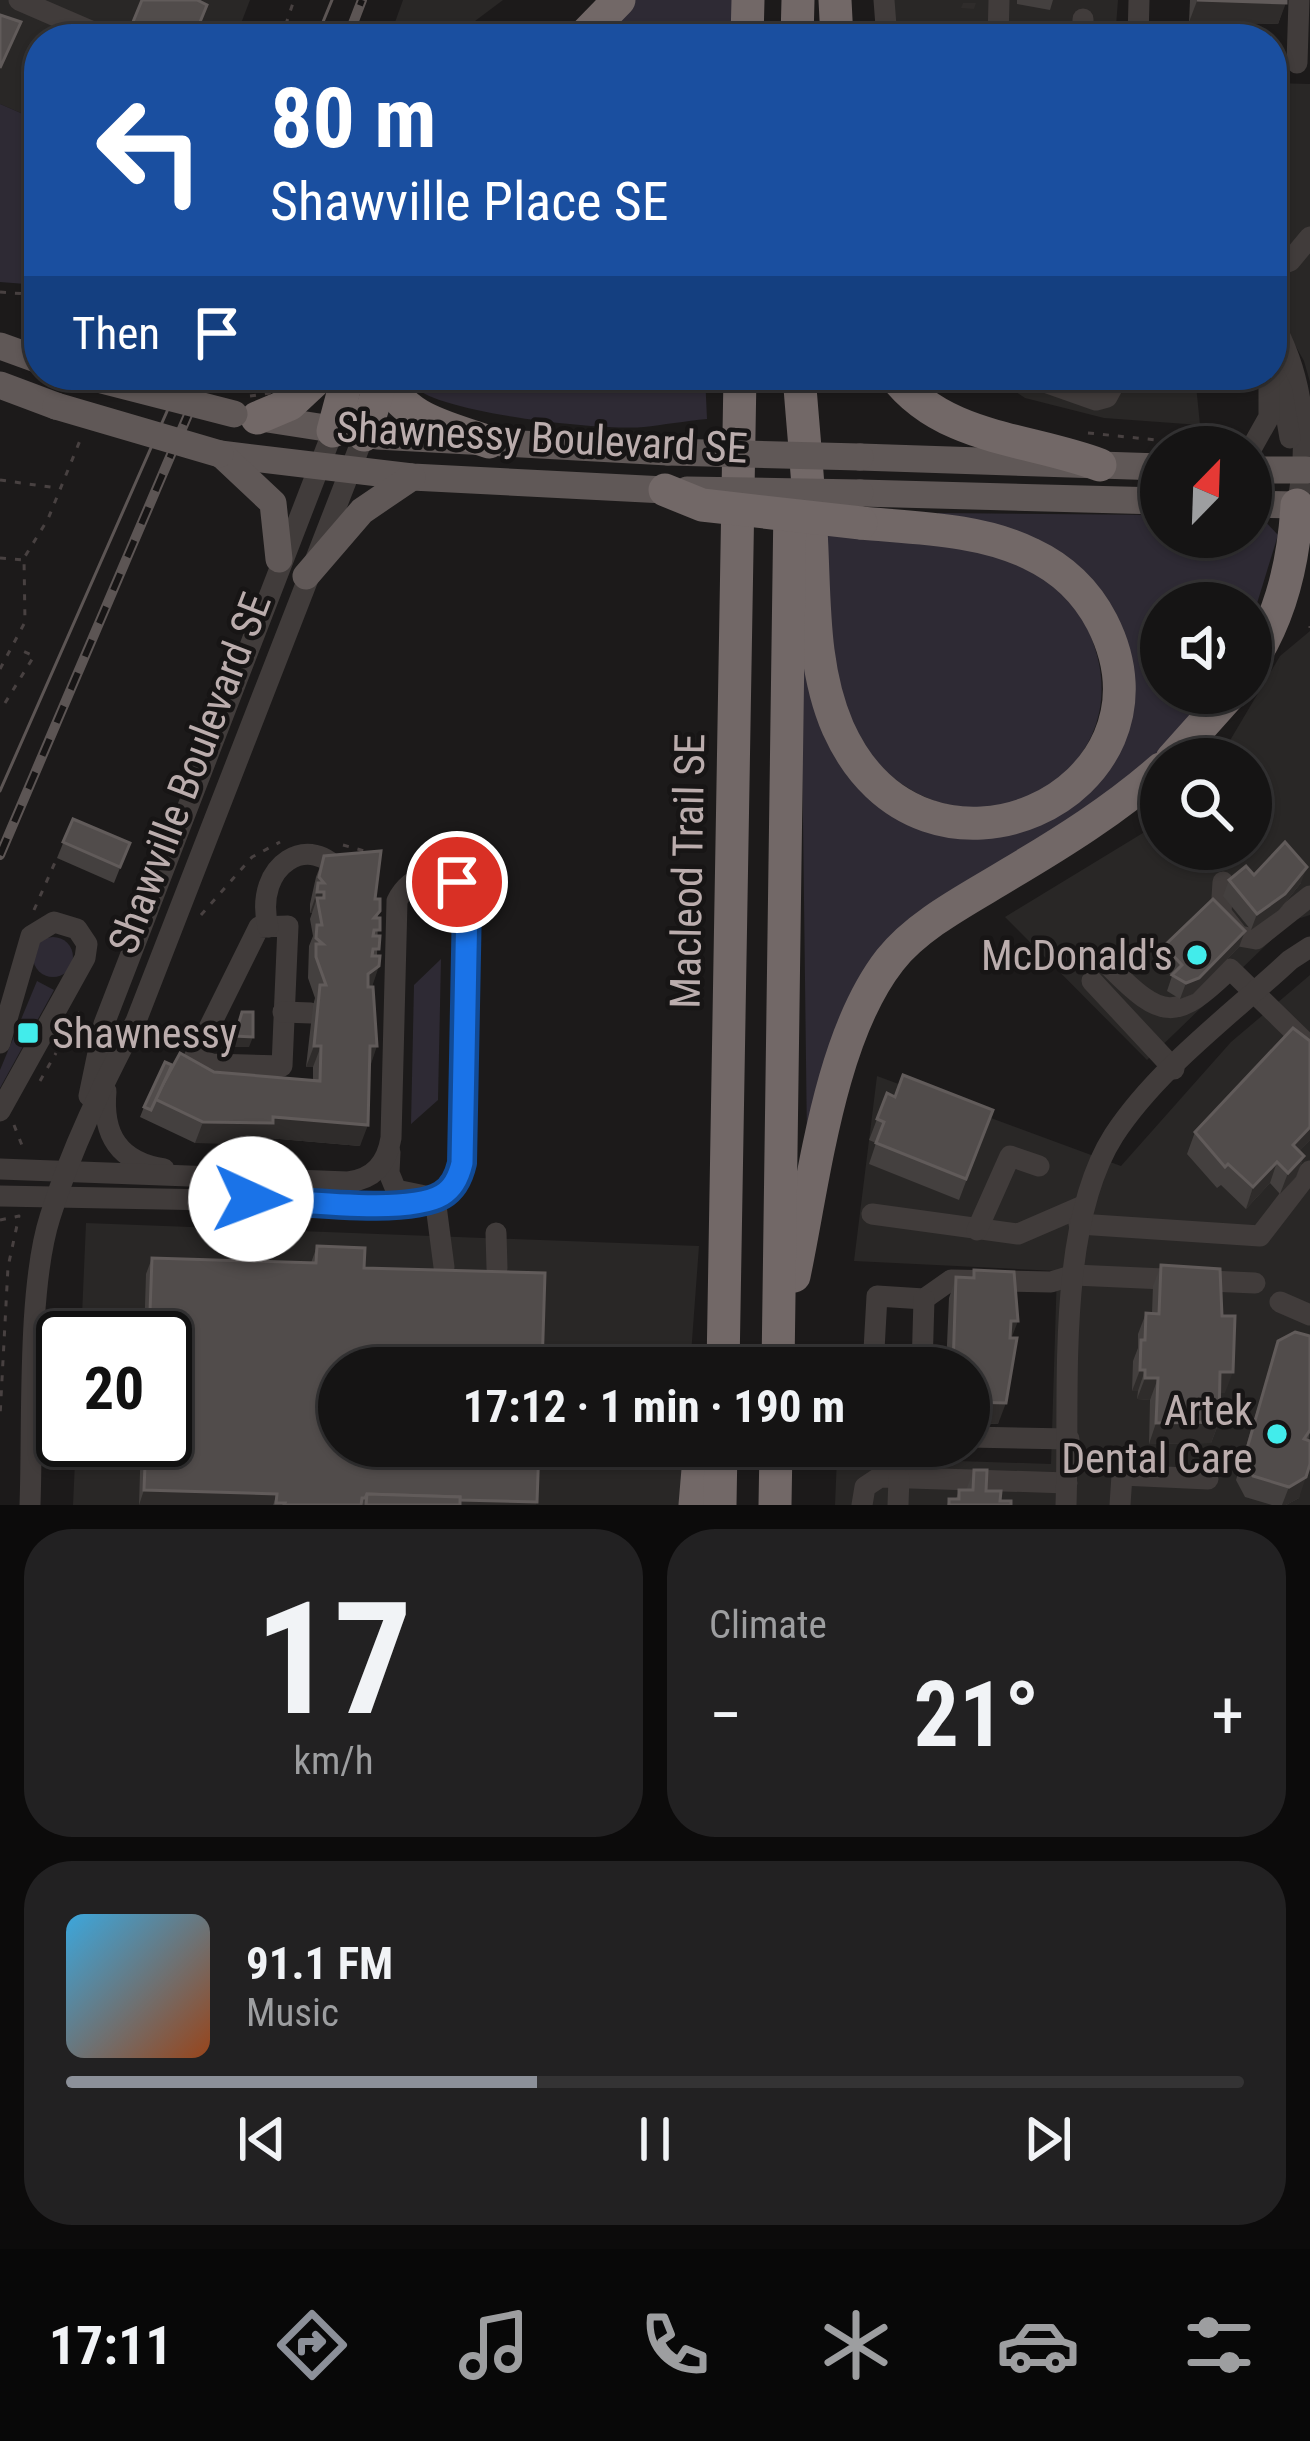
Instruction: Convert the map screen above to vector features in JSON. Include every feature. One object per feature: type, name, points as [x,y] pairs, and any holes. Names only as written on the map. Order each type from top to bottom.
[{"type":"highway","points":[[595,24],[619,0]]},
{"type":"highway","points":[[246,416],[290,404],[304,390]]},
{"type":"highway","points":[[349,390],[349,433]]},
{"type":"highway","points":[[349,433],[375,390]]},
{"type":"highway","points":[[391,390],[397,402],[416,416],[489,442]]},
{"type":"highway","points":[[720,390],[726,517],[737,535]]},
{"type":"highway","name":"Macleod Trail SE","points":[[724,1347],[740,390]]},
{"type":"highway","points":[[778,1347],[795,390]]},
{"type":"highway","points":[[665,490],[702,505],[861,508],[1023,550],[1061,571],[1094,608],[1114,653],[1113,721],[1090,766],[1055,802],[988,826],[938,820],[894,800],[868,776],[846,742],[831,707],[817,646],[796,390]]},
{"type":"highway","points":[[909,390],[926,408],[958,425],[1100,465]]},
{"type":"highway","points":[[1272,623],[1304,505]]},
{"type":"highway","points":[[1274,619],[1289,606],[1310,566]]},
{"type":"highway","points":[[1191,738],[1212,714]]},
{"type":"highway","points":[[781,1347],[821,1144],[855,1022],[891,959],[957,906],[1083,830],[1140,786]]},
{"type":"highway","points":[[708,1347],[725,1284]]},
{"type":"highway","points":[[695,1505],[698,1467]]},
{"type":"highway","points":[[720,1505],[721,1467]]},
{"type":"highway","points":[[775,1505],[776,1467]]},
{"type":"main road","name":"Shawnessy Boulevard SE","points":[[0,385],[220,454],[412,478],[665,490]]},
{"type":"main road","name":"Shawnessy Boulevard SE","points":[[142,390],[246,416],[349,433],[668,452],[1140,466]]},
{"type":"main road","points":[[220,454],[273,503],[280,559]]},
{"type":"main road","points":[[306,576],[362,511],[412,478]]},
{"type":"main road","points":[[861,508],[1140,501]]},
{"type":"main road","points":[[1272,504],[1304,505]]},
{"type":"street","points":[[19,0],[74,24]]},
{"type":"street","points":[[999,20],[1012,10],[1013,0]]},
{"type":"street","points":[[1299,0],[1304,63]]},
{"type":"street","points":[[1287,262],[1310,237]]},
{"type":"street","points":[[1287,356],[1310,403]]},
{"type":"street","points":[[1298,382],[1304,505]]},
{"type":"street","points":[[1068,390],[1096,400],[1107,397],[1111,390]]},
{"type":"street","points":[[1261,426],[1268,417],[1269,390]]},
{"type":"street","points":[[1277,390],[1302,470]]},
{"type":"street","name":"Shawville Boulevard SE","points":[[80,1137],[104,1024],[280,559],[319,466],[349,433]]},
{"type":"street","name":"Shawville Boulevard SE","points":[[30,1505],[39,1289],[46,1234],[80,1137],[136,1021],[349,470],[349,433]]},
{"type":"street","points":[[268,927],[262,901],[268,880],[280,864],[296,856],[314,859],[340,868],[341,877]]},
{"type":"street","points":[[0,1196],[383,1203],[434,1198],[451,1188],[462,1163],[467,902],[460,886],[447,878],[416,879],[398,901],[391,1138],[394,1186],[409,1197],[434,1198]]},
{"type":"street","points":[[1223,882],[1221,914],[1239,936],[1256,939],[1310,896]]},
{"type":"street","points":[[0,1043],[31,936],[49,923],[72,926],[85,938],[87,954],[10,1110]]},
{"type":"street","points":[[288,926],[284,1012],[282,1066],[212,1064],[194,1058],[259,927],[288,926]]},
{"type":"street","points":[[862,1505],[865,1487],[874,1479],[1067,1494],[1074,1275],[1081,1215],[1114,1135],[1174,1069],[1255,993],[1306,956]]},
{"type":"street","points":[[1174,1069],[1107,969],[1137,994],[1175,1009],[1193,1005],[1230,969],[1310,1046]]},
{"type":"street","points":[[284,1012],[311,1013]]},
{"type":"street","points":[[367,1013],[394,1014]]},
{"type":"street","points":[[108,1073],[103,1120],[119,1149],[147,1166],[230,1179]]},
{"type":"street","points":[[0,1168],[358,1181],[383,1163],[391,1138]]},
{"type":"street","points":[[977,1230],[1010,1156],[1039,1166]]},
{"type":"street","points":[[872,1214],[1018,1234],[1081,1215],[1260,1236],[1310,1171]]},
{"type":"street","points":[[434,1198],[444,1267]]},
{"type":"street","points":[[496,1233],[497,1268]]},
{"type":"street","points":[[874,1347],[877,1296],[924,1299],[951,1280],[1051,1282],[1074,1275],[1255,1282]]},
{"type":"street","points":[[923,1347],[924,1299]]},
{"type":"street","points":[[1280,1302],[1310,1315]]},
{"type":"street","points":[[990,1437],[1069,1439]]},
{"type":"street","points":[[1120,1505],[1122,1475],[1208,1478]]},
{"type":"street","points":[[898,1505],[899,1478]]},
{"type":"path","points":[[1071,430],[1140,438]]},
{"type":"path","points":[[0,669],[26,622],[24,561],[80,440]]},
{"type":"path","points":[[0,480],[61,488]]},
{"type":"path","points":[[0,558],[24,561]]},
{"type":"path","points":[[5,704],[34,656],[14,647]]},
{"type":"path","points":[[28,1095],[53,1066],[57,1045],[82,1015],[81,999]]},
{"type":"path","points":[[10,1110],[17,1143],[32,1156]]},
{"type":"path","points":[[0,1220],[19,1216],[8,1267],[0,1417]]},
{"type":"shaded area","points":[[0,0],[250,0],[241,24],[24,24],[24,114],[0,104]]},
{"type":"shaded area","points":[[403,0],[503,0],[471,24],[394,24]]},
{"type":"shaded area","points":[[632,0],[732,0],[732,24],[613,24]]},
{"type":"shaded area","points":[[892,0],[1118,0],[1116,24],[893,24]]},
{"type":"shaded area","points":[[1287,83],[1310,84],[1310,382],[1287,331]]},
{"type":"shaded area","points":[[0,104],[24,114],[24,284],[0,282]]},
{"type":"shaded area","points":[[420,390],[706,390],[707,419],[644,427],[557,423],[482,411]]},
{"type":"shaded area","points":[[1013,390],[1196,390],[1200,425],[1104,418],[1025,398]]},
{"type":"shaded area","points":[[938,513],[1140,515],[1140,558],[1271,558],[1264,582],[1140,582],[1140,714],[1193,714],[1171,738],[1140,738],[1140,768],[1123,783],[914,924],[807,1140],[801,661],[838,746],[969,833],[1122,736],[1134,698],[1127,691],[1107,614],[938,521]]},
{"type":"shaded area","points":[[821,533],[987,549],[1036,568],[1062,589],[1091,637],[1102,693],[1089,741],[1058,778],[1016,801],[967,807],[918,794],[873,757],[834,679]]},
{"type":"shaded area","points":[[1310,631],[1310,915],[1291,921],[1147,1060],[1005,917],[1140,835],[1140,870],[1272,870],[1272,738],[1231,738],[1246,714],[1272,714],[1272,670],[1280,656]]},
{"type":"shaded area","points":[[53,937],[67,943],[73,957],[67,971],[53,977],[39,971],[33,957],[39,943]]},
{"type":"shaded area","points":[[441,959],[438,1100],[411,1124],[414,985]]},
{"type":"shaded area","points":[[1310,975],[1310,1505],[835,1505],[837,1467],[1051,1464],[1057,1271],[854,1261],[877,1076],[1121,1166],[1231,1042]]},
{"type":"shaded area","points":[[37,981],[54,990],[0,1088],[0,1070]]},
{"type":"shaded area","points":[[86,1223],[699,1246],[692,1347],[318,1347],[318,1467],[683,1467],[680,1505],[73,1505],[75,1467],[192,1467],[192,1311],[82,1311]]},
{"type":"building","points":[[142,0],[197,0],[207,5],[199,24],[132,24]]},
{"type":"building","points":[[1197,0],[1286,0],[1286,3]]},
{"type":"building","points":[[0,15],[21,22],[0,68]]},
{"type":"building","points":[[73,819],[130,843],[120,867],[63,842]]},
{"type":"building","points":[[1285,842],[1307,867],[1285,894],[1257,914],[1229,880],[1241,870],[1254,875],[1272,870],[1272,856]]},
{"type":"building","points":[[381,851],[375,899],[380,899],[380,911],[374,918],[380,918],[380,930],[374,930],[373,936],[380,936],[379,949],[373,949],[372,956],[380,956],[379,966],[368,974],[377,1046],[370,1046],[368,1125],[273,1117],[273,1123],[203,1122],[155,1099],[180,1053],[214,1072],[320,1081],[321,1046],[314,1046],[320,985],[326,985],[316,957],[316,944],[323,944],[316,938],[317,925],[322,925],[317,898],[324,898],[324,892],[317,892],[318,883],[324,883],[319,877],[324,856]]},
{"type":"building","name":"McDonald's","points":[[1213,899],[1245,931],[1199,978],[1186,983],[1172,975],[1182,965],[1164,946]]},
{"type":"building","points":[[242,1012],[253,1012],[253,1037],[235,1036]]},
{"type":"building","points":[[1293,1028],[1310,1041],[1310,1127],[1293,1145],[1304,1156],[1288,1173],[1277,1162],[1253,1187],[1228,1164],[1225,1167],[1195,1132]]},
{"type":"building","points":[[165,1062],[172,1065],[151,1110],[144,1107]]},
{"type":"building","points":[[903,1075],[993,1110],[966,1179],[876,1143],[884,1122],[877,1119],[887,1093],[895,1097]]},
{"type":"building","points":[[317,1246],[365,1248],[364,1268],[545,1273],[543,1347],[318,1347],[318,1467],[538,1467],[537,1502],[367,1494],[361,1505],[284,1505],[276,1503],[277,1494],[144,1490],[145,1467],[192,1467],[192,1311],[150,1311],[152,1258],[316,1263]]},
{"type":"building","points":[[1161,1265],[1220,1269],[1222,1316],[1235,1316],[1233,1372],[1220,1372],[1219,1422],[1156,1423],[1158,1378],[1145,1378],[1145,1370],[1140,1370],[1146,1313],[1159,1314]]},
{"type":"building","points":[[974,1270],[1014,1272],[1018,1321],[1011,1321],[1010,1338],[1017,1338],[1006,1403],[990,1403],[990,1347],[954,1347],[956,1277],[974,1278]]},
{"type":"building","name":"Artek Dental Care","points":[[1295,1332],[1310,1336],[1310,1430],[1304,1439],[1310,1441],[1310,1464],[1306,1477],[1289,1487],[1253,1476],[1244,1459],[1278,1341]]},
{"type":"building","points":[[974,1470],[987,1470],[986,1491],[1001,1491],[1000,1501],[1011,1501],[1011,1505],[949,1505],[949,1499],[959,1499],[959,1490],[973,1490]]},
{"type":"building","points":[[367,1494],[460,1497],[460,1505],[366,1505]]},
{"type":"tram line","points":[[322,24],[332,0]]},
{"type":"tram line","points":[[0,791],[176,390]]},
{"type":"railway","points":[[353,24],[362,0]]},
{"type":"railway","points":[[0,855],[199,390]]},
{"type":"place","name":"McDonald's","points":[[1197,955]]},
{"type":"place","name":"Shawnessy","points":[[28,1033]]},
{"type":"place","name":"Artek Dental Care","points":[[1277,1434]]},
{"type":"route","points":[[251,1199],[404,1202],[434,1198],[455,1182],[462,1163],[467,902],[457,882]]}]
